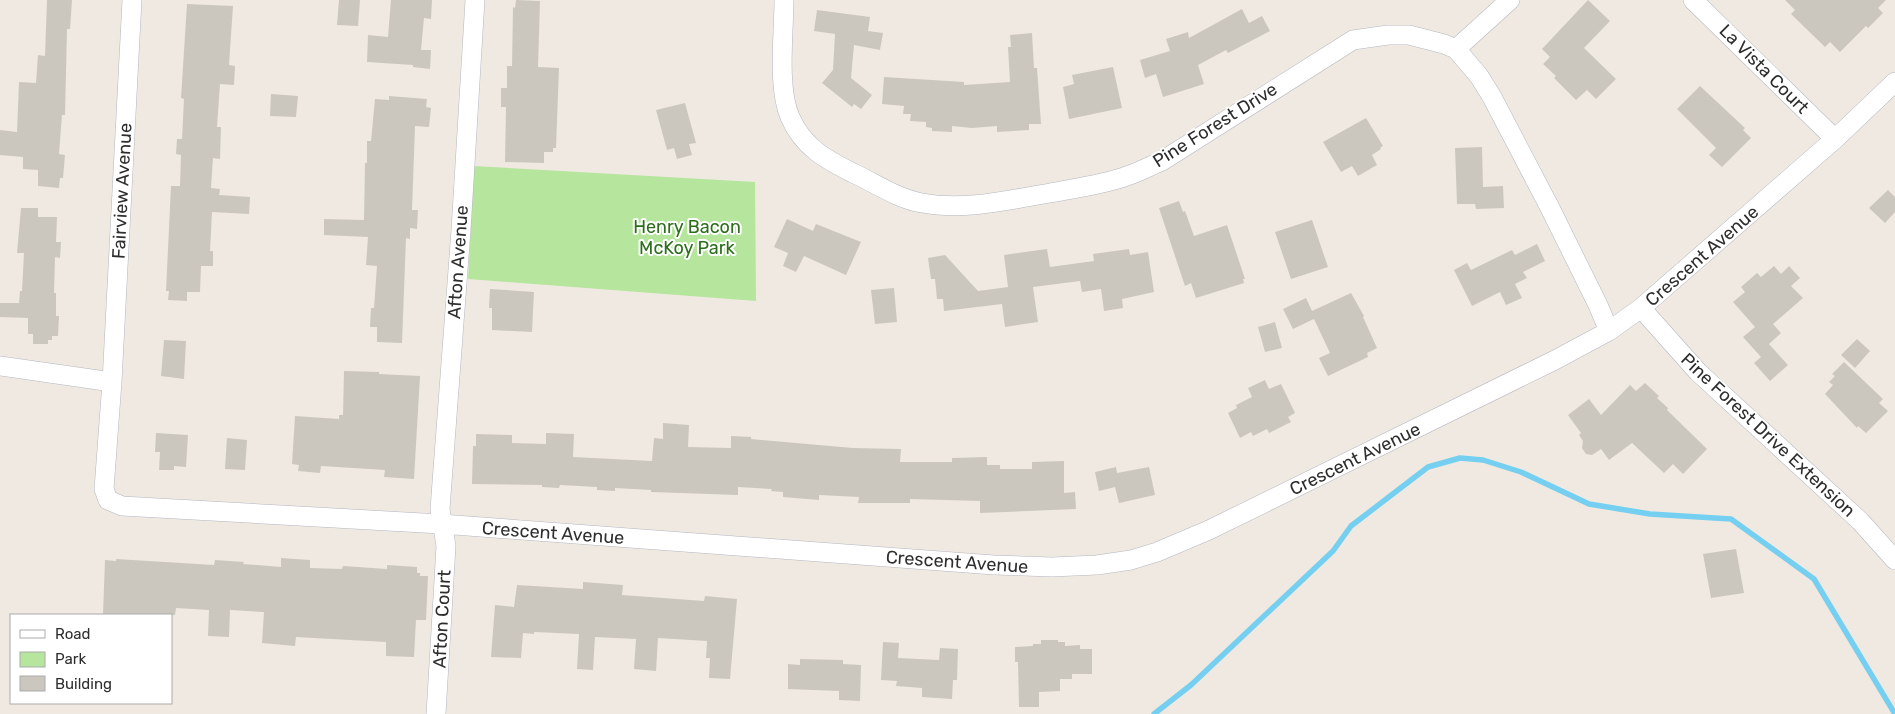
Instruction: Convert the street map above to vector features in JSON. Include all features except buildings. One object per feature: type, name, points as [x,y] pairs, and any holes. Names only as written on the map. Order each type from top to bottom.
[{"type":"street","name":"Fairview Avenue","points":[[112,382],[132,0]]},
{"type":"street","name":"Afton Avenue","points":[[441,524],[440,509],[461,230],[475,0]]},
{"type":"street","name":"Pine Forest Drive","points":[[784,0],[783,66],[785,102],[789,116],[800,135],[823,158],[902,197],[921,203],[948,206],[982,204],[1102,184],[1128,176],[1162,161],[1353,40],[1388,35],[1409,35],[1456,48]]},
{"type":"street","points":[[1510,0],[1456,48],[1479,76],[1492,97],[1550,208],[1598,305],[1608,331]]},
{"type":"street","name":"La Vista Court","points":[[1693,0],[1835,139]]},
{"type":"street","name":"Crescent Avenue","points":[[112,382],[104,489],[108,500],[122,506],[441,524],[994,565],[1097,566],[1131,560],[1209,530],[1504,386],[1608,331],[1641,308],[1835,139],[1895,82]]},
{"type":"street","name":"Pine Forest Drive Extension","points":[[1641,308],[1698,372],[1860,521],[1895,560]]},
{"type":"street","points":[[0,366],[112,382]]},
{"type":"street","name":"Afton Court","points":[[436,714],[446,546],[441,524]]},
{"type":"green space","name":"Henry Bacon McKoy Park","points":[[474,166],[755,182],[756,301],[468,279]]},
{"type":"waterway","points":[[1154,714],[1191,685],[1333,551],[1351,526],[1428,467],[1460,458],[1483,460],[1521,472],[1589,504],[1650,514],[1731,519],[1814,579],[1895,714]]}]
